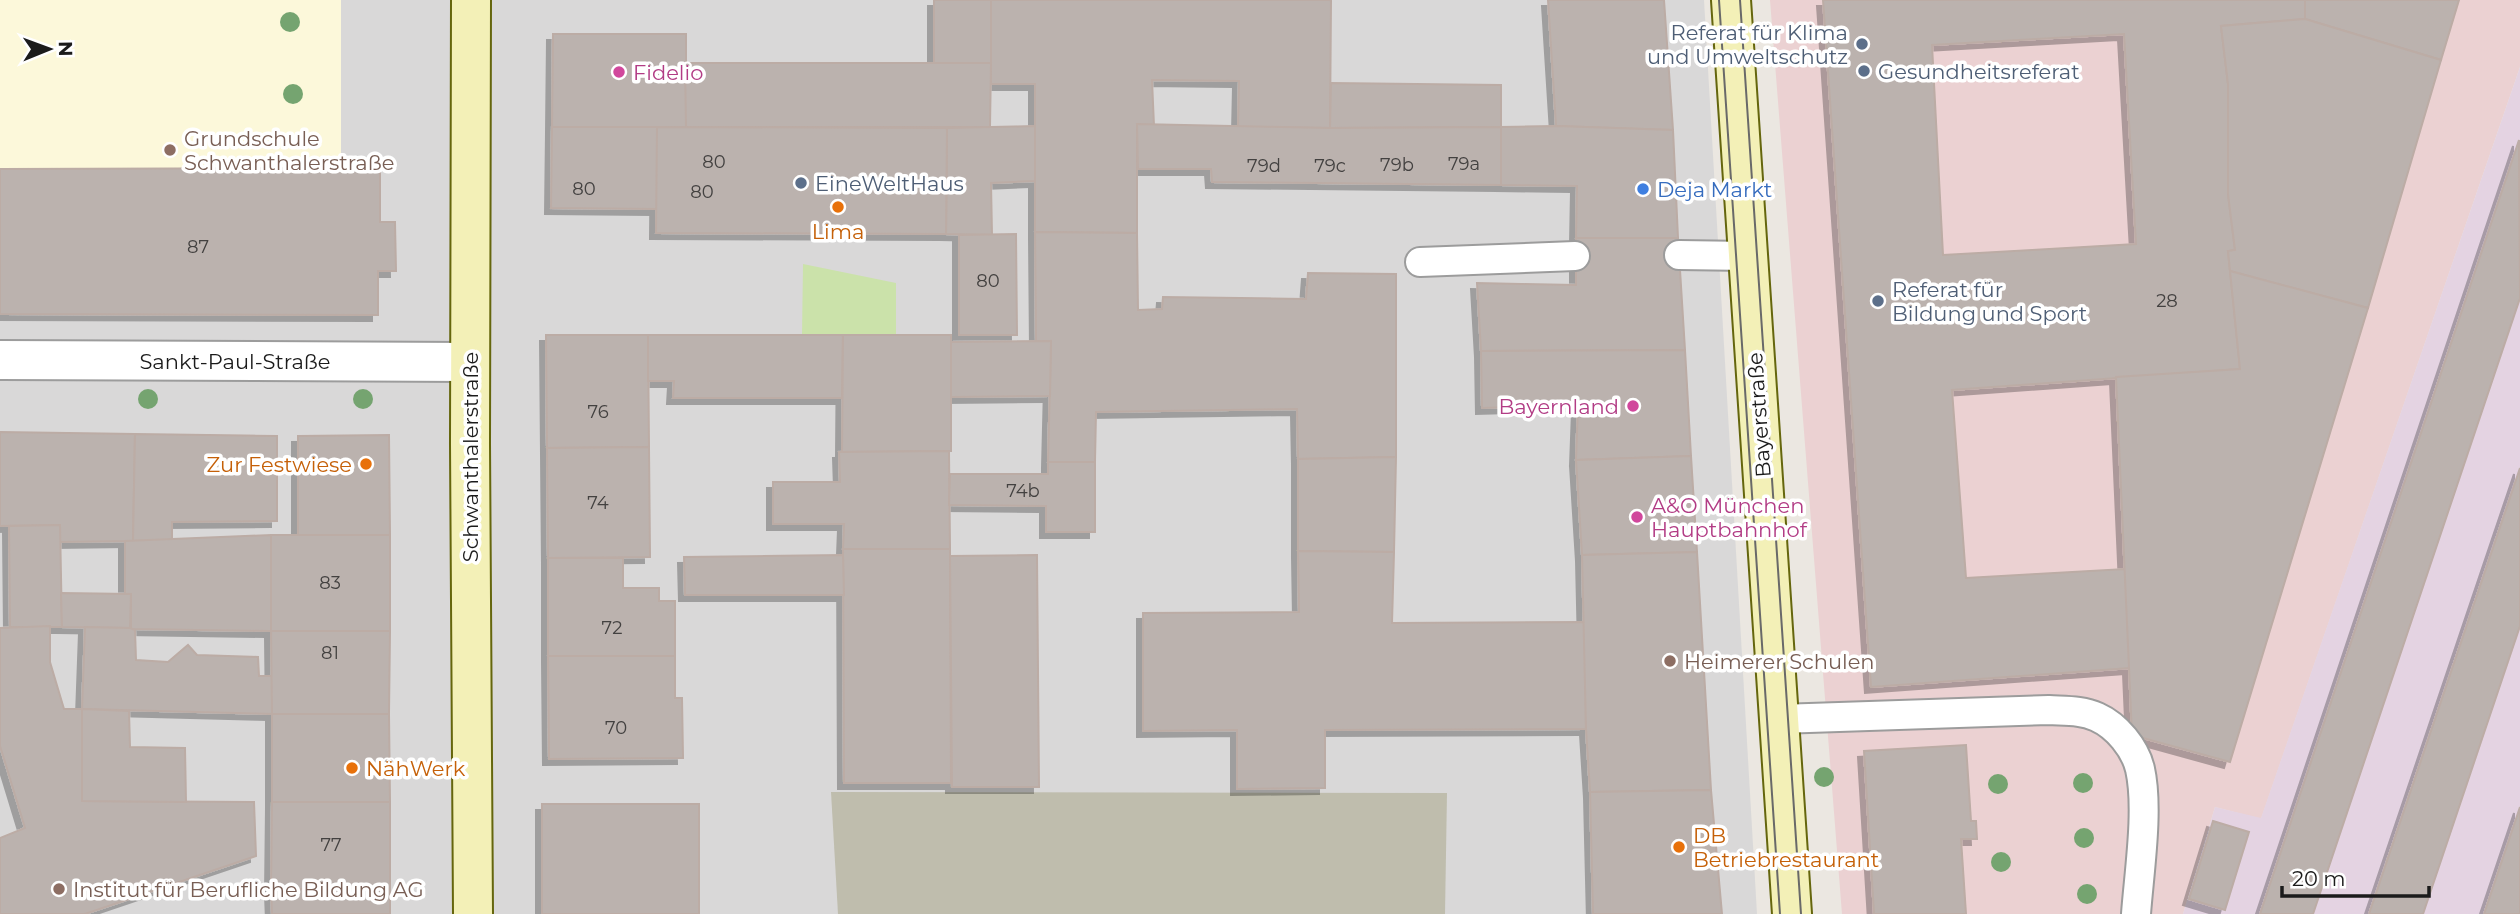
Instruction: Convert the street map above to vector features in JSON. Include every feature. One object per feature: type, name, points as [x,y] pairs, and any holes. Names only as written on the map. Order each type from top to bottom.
[{"type":"street","name":"Schwanthalerstraße","points":[[471,0],[473,914]]},
{"type":"street","name":"Bayerstraße","points":[[1731,0],[1792,914]]},
{"type":"street","name":"Sankt-Paul-Straße","points":[[0,360],[470,362]]},
{"type":"lane","points":[[1679,255],[1748,256]]},
{"type":"lane","points":[[1420,262],[1575,256]]},
{"type":"lane","points":[[1779,719],[2049,710],[2080,711],[2096,716],[2112,726],[2129,744],[2140,768],[2142,845],[2136,914]]},
{"type":"shaded area","points":[[0,0],[1704,0],[1757,914],[0,914]]},
{"type":"shaded area","name":"Grundschule Schwanthalerstraße","points":[[0,0],[341,0],[341,167],[380,168],[380,222],[395,222],[396,271],[378,271],[378,315],[0,314]]},
{"type":"shaded area","points":[[1770,0],[2520,0],[2520,67],[2261,819],[2215,807],[2183,914],[1842,914]]},
{"type":"shaded area","points":[[2520,67],[2520,914],[2183,914],[2215,807],[2261,818]]},
{"type":"shaded area","points":[[831,792],[1447,793],[1445,914],[838,914]]},
{"type":"green space","points":[[803,264],[896,283],[896,335],[802,335]]},
{"type":"building","points":[[934,0],[991,0],[991,63],[934,63]]},
{"type":"building","points":[[991,0],[1331,0],[1330,128],[1238,127],[1239,81],[1152,80],[1154,126],[1137,124],[1137,233],[1035,232],[1035,84],[991,84]]},
{"type":"building","points":[[1548,0],[1664,0],[1673,130],[1556,126]]},
{"type":"building","points":[[1823,0],[2305,0],[2305,19],[2221,26],[2228,84],[2228,194],[2235,250],[2228,251],[2240,369],[1952,390],[1966,578],[2125,569],[2130,668],[1871,687]],"holes":[[[2124,34],[2136,244],[1943,255],[1932,45]]]},
{"type":"building","points":[[2305,0],[2459,0],[2441,60],[2305,19]]},
{"type":"building","points":[[2305,19],[2441,60],[2368,308],[2230,271],[2228,251],[2235,250],[2228,194],[2228,84],[2221,26]]},
{"type":"building","name":"Fidelio","points":[[553,34],[686,34],[686,127],[552,127]]},
{"type":"building","points":[[685,63],[991,63],[990,127],[686,127]]},
{"type":"building","points":[[1331,83],[1501,85],[1501,127],[1330,128]]},
{"type":"building","points":[[1137,124],[1330,128],[1501,127],[1501,185],[1212,182],[1211,169],[1138,169]]},
{"type":"building","points":[[1035,126],[1035,181],[991,183],[992,235],[946,234],[947,128]]},
{"type":"building","points":[[552,127],[657,127],[657,209],[551,208]]},
{"type":"building","name":"EineWeltHaus","points":[[657,127],[947,128],[946,234],[656,233]]},
{"type":"building","points":[[1501,127],[1673,130],[1678,238],[1576,238],[1577,186],[1501,185]]},
{"type":"building","points":[[2519,140],[2520,298],[2313,914],[2260,914]]},
{"type":"building","points":[[380,168],[380,222],[395,222],[396,271],[378,271],[378,315],[0,314],[0,169]]},
{"type":"building","points":[[1035,232],[1137,233],[1138,310],[1162,309],[1163,297],[1306,299],[1308,273],[1396,274],[1396,457],[1298,459],[1297,409],[1096,412],[1095,462],[1048,462],[1051,341],[1036,343]]},
{"type":"building","points":[[1016,234],[1017,335],[959,335],[959,235]]},
{"type":"building","points":[[1576,238],[1678,238],[1685,350],[1481,351],[1477,283],[1576,285]]},
{"type":"building","points":[[2230,271],[2368,308],[2230,762],[2132,735],[2116,377],[2240,369]]},
{"type":"building","points":[[546,335],[648,335],[649,447],[547,448]]},
{"type":"building","points":[[648,335],[843,335],[842,398],[673,398],[674,381],[648,381]]},
{"type":"building","points":[[843,335],[951,335],[951,451],[842,452]]},
{"type":"building","points":[[1051,341],[1050,396],[951,397],[951,342]]},
{"type":"building","name":"Bayernland","points":[[1685,350],[1691,456],[1576,460],[1578,405],[1482,408],[1481,351]]},
{"type":"building","points":[[0,432],[135,434],[133,541],[60,542],[60,525],[0,526]]},
{"type":"building","points":[[135,434],[277,436],[277,521],[172,522],[172,540],[133,541]]},
{"type":"building","points":[[389,435],[390,535],[298,535],[298,436]]},
{"type":"building","points":[[649,447],[650,557],[548,558],[547,448]]},
{"type":"building","points":[[949,451],[950,549],[843,549],[844,524],[773,524],[773,482],[840,482],[839,452]]},
{"type":"building","name":"A&O München Hauptbahnhof","points":[[1691,456],[1697,552],[1582,555],[1576,460]]},
{"type":"building","points":[[1396,457],[1394,552],[1298,551],[1298,459]]},
{"type":"building","points":[[1048,462],[1095,462],[1095,532],[1046,532],[1046,506],[949,505],[950,474],[1048,474]]},
{"type":"building","points":[[2520,468],[2520,626],[2423,914],[2369,914]]},
{"type":"building","points":[[60,525],[62,627],[10,627],[9,526]]},
{"type":"building","points":[[271,535],[390,535],[390,631],[271,631]]},
{"type":"building","points":[[271,535],[271,631],[131,629],[131,594],[125,594],[125,541]]},
{"type":"building","points":[[843,549],[950,549],[951,783],[844,783]]},
{"type":"building","points":[[1298,551],[1394,552],[1392,623],[1585,622],[1586,729],[1325,730],[1325,788],[1237,789],[1237,730],[1143,731],[1143,613],[1299,612]]},
{"type":"building","points":[[1697,552],[1711,790],[1590,792],[1582,555]]},
{"type":"building","points":[[843,555],[844,595],[685,595],[684,557]]},
{"type":"building","points":[[1037,555],[1039,787],[952,787],[950,556]]},
{"type":"building","points":[[548,558],[623,558],[623,588],[659,588],[659,601],[675,601],[675,656],[548,656]]},
{"type":"building","points":[[61,593],[131,594],[130,628],[62,627]]},
{"type":"building","points":[[50,626],[50,662],[64,709],[82,709],[82,801],[254,802],[256,856],[85,914],[0,914],[0,838],[25,828],[0,746],[0,628]]},
{"type":"building","points":[[85,627],[135,630],[136,660],[168,662],[188,645],[197,655],[258,657],[259,676],[272,676],[272,714],[82,709]]},
{"type":"building","points":[[271,631],[390,631],[389,714],[272,714]]},
{"type":"building","points":[[548,656],[675,656],[675,698],[682,698],[683,758],[549,759]]},
{"type":"building","points":[[82,709],[129,711],[130,747],[185,748],[186,802],[82,801]]},
{"type":"building","points":[[272,714],[389,714],[390,802],[272,802]]},
{"type":"building","points":[[1966,745],[1971,821],[1976,821],[1977,839],[1961,839],[1966,914],[1874,914],[1864,751]]},
{"type":"building","points":[[1711,790],[1722,914],[1593,914],[1590,792]]},
{"type":"building","points":[[272,802],[390,802],[390,889],[271,889]]},
{"type":"building","points":[[542,804],[699,804],[699,914],[542,914]]},
{"type":"building","points":[[2520,807],[2520,914],[2484,914]]},
{"type":"building","points":[[2213,821],[2249,832],[2225,910],[2189,899]]},
{"type":"building","points":[[271,889],[390,889],[390,914],[272,914]]},
{"type":"tram line","points":[[1719,0],[1780,914]]},
{"type":"tram line","points":[[1740,0],[1801,914]]},
{"type":"place","name":"Referat für Klima und Umweltschutz","points":[[1862,44]]},
{"type":"place","name":"Gesundheitsreferat","points":[[1864,71]]},
{"type":"place","name":"Fidelio","points":[[619,72]]},
{"type":"place","name":"Grundschule Schwanthalerstraße","points":[[170,150]]},
{"type":"place","name":"EineWeltHaus","points":[[801,183]]},
{"type":"place","name":"Deja Markt","points":[[1643,189]]},
{"type":"place","name":"Lima","points":[[838,207]]},
{"type":"place","name":"Referat für Bildung und Sport","points":[[1878,301]]},
{"type":"place","name":"Bayernland","points":[[1633,406]]},
{"type":"place","name":"Zur Festwiese","points":[[366,464]]},
{"type":"place","name":"A&O München Hauptbahnhof","points":[[1637,517]]},
{"type":"place","name":"Heimerer Schulen","points":[[1670,661]]},
{"type":"place","name":"NähWerk","points":[[352,768]]},
{"type":"place","name":"DB Betriebrestaurant","points":[[1679,847]]},
{"type":"place","name":"Institut für Berufliche Bildung AG","points":[[59,889]]}]
